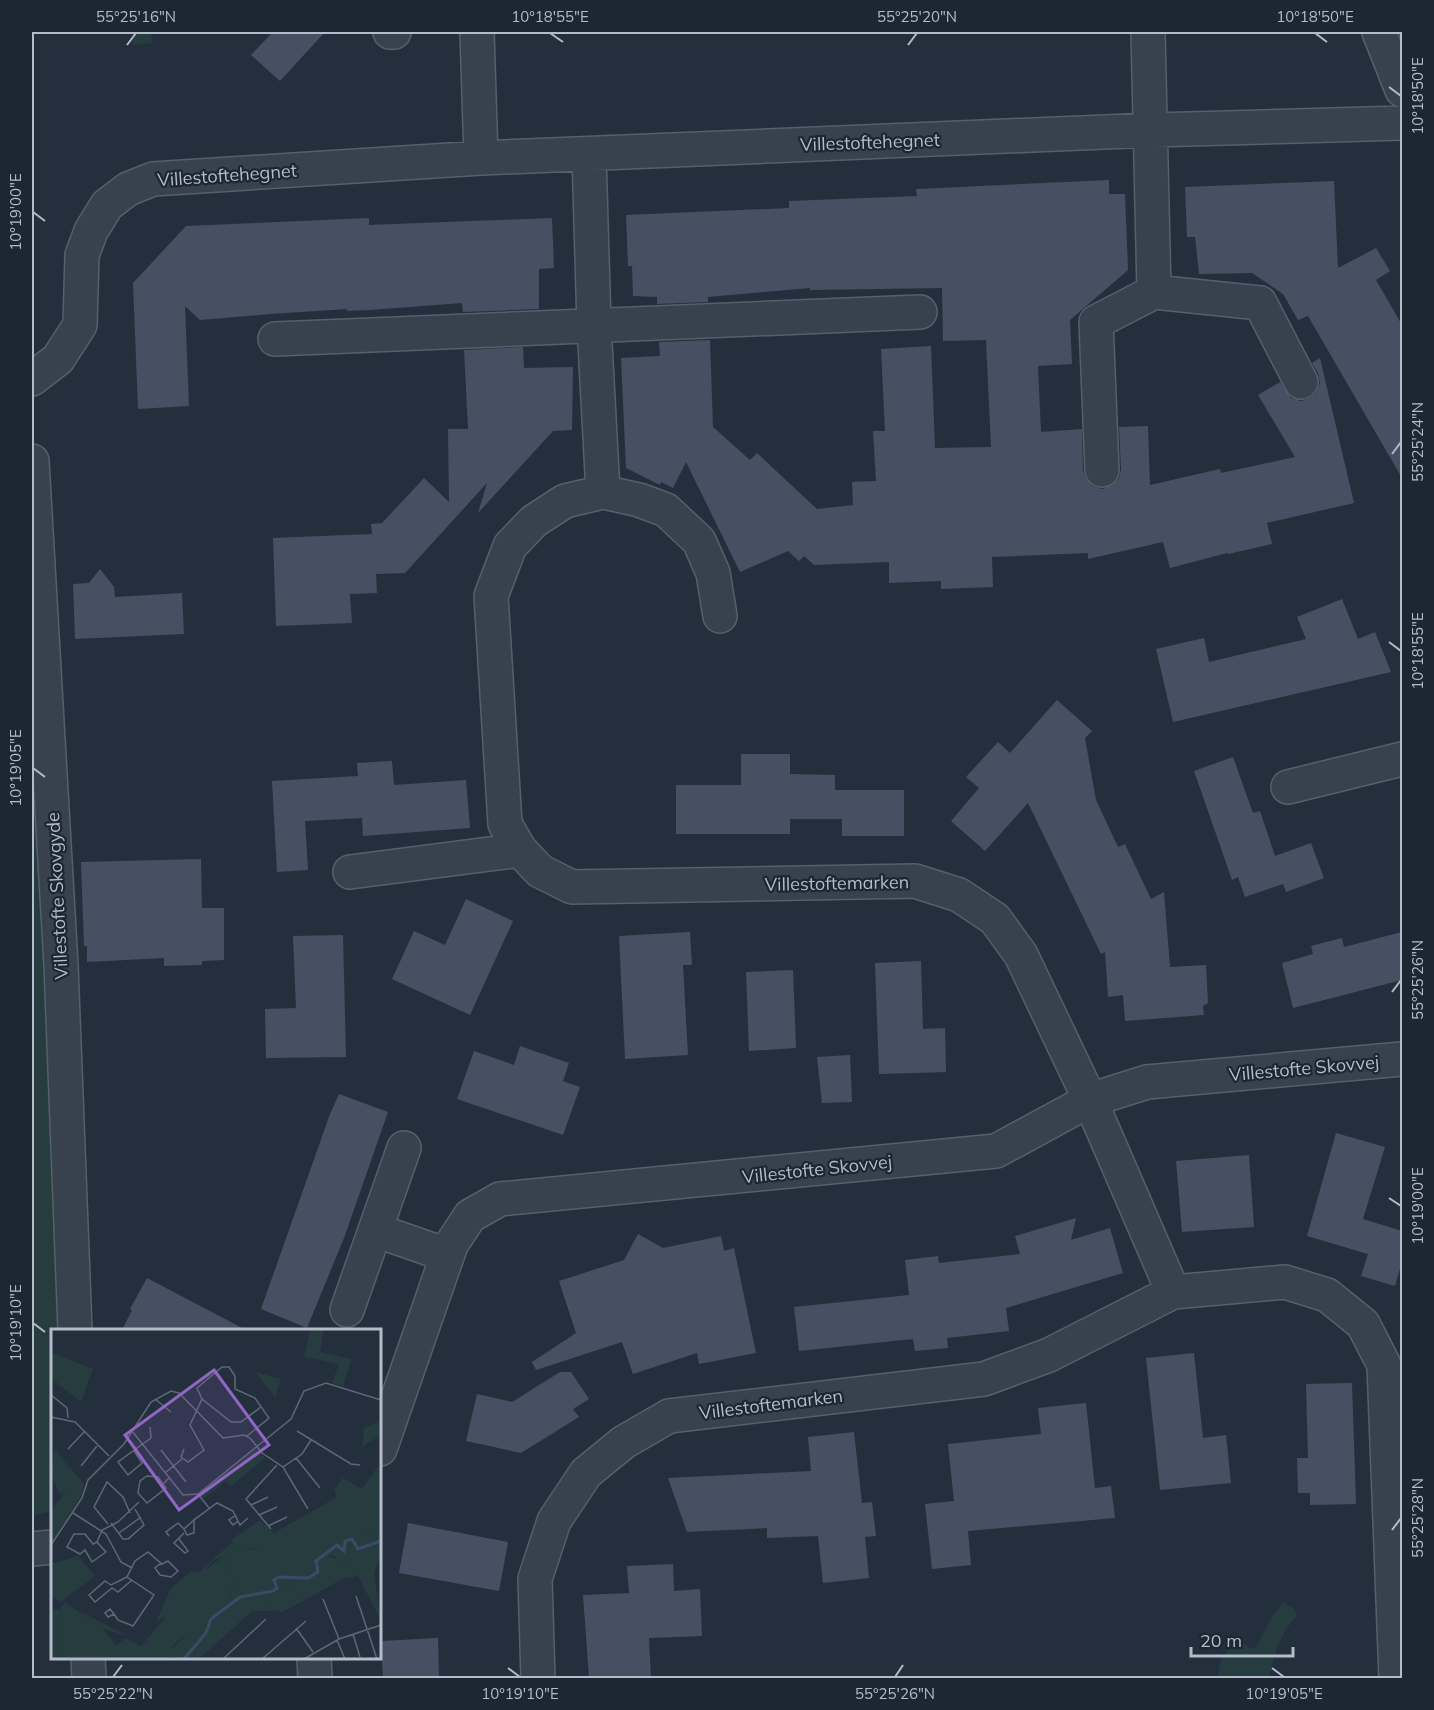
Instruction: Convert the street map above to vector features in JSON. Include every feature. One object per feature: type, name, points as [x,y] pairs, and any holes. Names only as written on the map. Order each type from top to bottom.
[{"type":"street","points":[[477,32],[481,158]]},
{"type":"street","points":[[1148,32],[1154,292]]},
{"type":"street","points":[[1379,32],[1402,90]]},
{"type":"street","name":"Villestoftehegnet","points":[[32,379],[58,359],[80,325],[82,255],[91,231],[107,205],[128,189],[153,179],[481,158],[1152,130],[1402,123]]},
{"type":"street","points":[[589,154],[594,325],[603,492]]},
{"type":"street","points":[[1102,470],[1096,322],[1154,292],[1260,303],[1301,382]]},
{"type":"street","points":[[274,339],[920,312]]},
{"type":"street","name":"Villestofte Skovgyde","points":[[32,461],[62,965],[75,1329]]},
{"type":"street","name":"Villestoftemarken","points":[[720,616],[713,573],[699,541],[666,510],[639,500],[603,492],[565,501],[534,520],[510,546],[491,596],[504,824],[520,850],[540,871],[572,887],[915,881],[959,895],[995,919],[1021,955],[1090,1100],[1173,1292]]},
{"type":"street","points":[[1288,787],[1402,759]]},
{"type":"street","points":[[350,872],[520,850]]},
{"type":"street","name":"Villestofte Skovvej","points":[[381,1446],[451,1245],[470,1216],[500,1199],[996,1151],[1090,1100],[1147,1082],[1402,1059]]},
{"type":"street","points":[[347,1310],[404,1148]]},
{"type":"street","points":[[375,1230],[447,1255]]},
{"type":"street","name":"Villestoftemarken","points":[[538,1678],[535,1579],[554,1521],[586,1473],[624,1442],[669,1416],[984,1379],[1049,1355],[1173,1292],[1285,1282],[1327,1295],[1363,1324],[1384,1365],[1396,1678]]},
{"type":"street","points":[[32,1549],[51,1547]]},
{"type":"street","points":[[88,1659],[89,1678]]},
{"type":"street","points":[[314,1659],[315,1678]]},
{"type":"green space","points":[[132,32],[151,32],[152,43],[133,45]]},
{"type":"green space","points":[[32,668],[47,970],[59,1329],[51,1329],[51,1511],[32,1516]]},
{"type":"green space","points":[[1283,1602],[1294,1609],[1297,1616],[1282,1637],[1269,1678],[1220,1678],[1220,1664],[1234,1642],[1245,1644],[1251,1649],[1256,1647]]},
{"type":"building","points":[[273,32],[325,32],[280,81],[251,55]]},
{"type":"building","points":[[1109,180],[1109,194],[1125,194],[1128,270],[1070,320],[1072,364],[1038,366],[1041,432],[1082,429],[1083,471],[1086,479],[1093,486],[1102,489],[1112,485],[1119,478],[1121,469],[1119,427],[1148,426],[1150,485],[1220,469],[1221,473],[1295,457],[1258,395],[1280,382],[1291,398],[1301,401],[1310,398],[1316,393],[1320,383],[1318,373],[1312,363],[1320,358],[1354,503],[1267,523],[1272,544],[1170,568],[1163,542],[1088,559],[1088,553],[992,557],[993,587],[941,589],[941,581],[889,583],[889,562],[814,565],[804,556],[799,561],[788,551],[740,572],[686,462],[673,488],[661,482],[660,485],[626,468],[621,358],[660,356],[659,342],[710,340],[713,427],[750,460],[757,453],[817,509],[853,505],[852,482],[876,481],[873,431],[885,431],[881,349],[931,346],[935,448],[991,447],[986,340],[943,341],[942,288],[810,290],[810,288],[708,297],[708,302],[657,304],[657,297],[633,296],[632,266],[628,266],[626,215],[789,208],[789,201],[917,196],[916,189]]},
{"type":"building","points":[[1334,181],[1338,268],[1376,248],[1390,271],[1376,280],[1402,325],[1402,478],[1308,316],[1298,320],[1283,294],[1252,273],[1199,274],[1195,237],[1187,237],[1185,187]]},
{"type":"building","points":[[369,218],[369,225],[552,218],[554,268],[539,269],[539,309],[463,312],[462,303],[200,320],[185,306],[189,406],[138,409],[133,283],[186,226]]},
{"type":"building","points":[[523,347],[524,368],[573,367],[572,430],[553,431],[478,513],[487,483],[405,573],[376,574],[377,593],[350,594],[352,623],[276,626],[273,538],[372,534],[371,524],[382,523],[424,478],[449,502],[448,429],[468,429],[464,350]]},
{"type":"building","points":[[100,569],[114,587],[115,597],[182,593],[184,634],[75,639],[73,584],[89,583]]},
{"type":"building","points":[[1342,599],[1358,639],[1375,632],[1391,672],[1173,722],[1156,649],[1204,638],[1209,662],[1306,639],[1297,617]]},
{"type":"building","points":[[1057,700],[1092,731],[1085,738],[1096,800],[1118,847],[1125,844],[1151,899],[1164,892],[1170,967],[1206,965],[1208,1003],[1203,1006],[1204,1015],[1125,1021],[1123,995],[1108,997],[1105,952],[1101,954],[1028,803],[985,851],[951,821],[979,788],[966,777],[998,742],[1010,753]]},
{"type":"building","points":[[741,754],[790,754],[790,774],[835,775],[835,790],[904,790],[904,836],[842,836],[842,819],[790,819],[790,834],[676,834],[676,785],[741,785]]},
{"type":"building","points":[[1233,757],[1253,813],[1260,811],[1275,856],[1311,843],[1324,878],[1286,892],[1283,884],[1245,897],[1238,877],[1232,880],[1194,771]]},
{"type":"building","points":[[392,761],[394,785],[466,780],[470,828],[363,836],[362,818],[305,821],[308,870],[277,872],[272,781],[358,776],[357,763]]},
{"type":"building","points":[[201,859],[202,908],[224,908],[224,960],[202,961],[202,965],[164,966],[164,958],[87,962],[87,946],[84,946],[81,862]]},
{"type":"building","points":[[466,899],[513,921],[470,1015],[392,979],[414,931],[445,945]]},
{"type":"building","points":[[690,932],[692,965],[683,965],[688,1055],[625,1059],[619,936]]},
{"type":"building","points":[[1402,932],[1402,980],[1293,1008],[1282,963],[1313,954],[1311,946],[1342,938],[1344,947]]},
{"type":"building","points":[[343,935],[346,1057],[266,1058],[265,1009],[296,1008],[293,936]]},
{"type":"building","points":[[921,961],[923,1029],[945,1028],[946,1072],[879,1074],[875,963]]},
{"type":"building","points":[[793,970],[796,1048],[749,1051],[746,972]]},
{"type":"building","points":[[520,1046],[569,1063],[563,1081],[580,1087],[563,1135],[457,1099],[474,1051],[514,1065]]},
{"type":"building","points":[[850,1055],[852,1102],[822,1103],[817,1057]]},
{"type":"building","points":[[339,1094],[388,1112],[344,1238],[307,1328],[261,1309]]},
{"type":"building","points":[[1336,1133],[1385,1147],[1363,1219],[1402,1231],[1402,1262],[1395,1286],[1361,1276],[1368,1254],[1307,1236]]},
{"type":"building","points":[[1249,1155],[1254,1227],[1182,1232],[1176,1161]]},
{"type":"building","points":[[1076,1218],[1071,1240],[1110,1228],[1123,1273],[1006,1308],[1009,1331],[947,1338],[948,1348],[915,1351],[913,1339],[799,1351],[794,1307],[909,1295],[905,1260],[938,1256],[939,1263],[1020,1254],[1015,1236]]},
{"type":"building","points":[[638,1234],[663,1248],[721,1236],[724,1251],[734,1248],[756,1353],[699,1364],[697,1353],[633,1374],[622,1342],[536,1370],[532,1362],[576,1333],[559,1281],[624,1260]]},
{"type":"building","points":[[147,1278],[244,1329],[122,1329],[132,1310],[130,1309]]},
{"type":"building","points":[[1194,1353],[1203,1438],[1226,1435],[1231,1483],[1160,1490],[1146,1358]]},
{"type":"building","points":[[560,1372],[571,1372],[589,1399],[573,1409],[579,1417],[521,1453],[466,1441],[477,1394],[512,1402]]},
{"type":"building","points":[[1352,1383],[1356,1504],[1310,1505],[1310,1493],[1298,1493],[1297,1458],[1308,1458],[1306,1384]]},
{"type":"building","points":[[1086,1403],[1095,1488],[1111,1486],[1115,1518],[968,1531],[971,1565],[932,1569],[925,1504],[954,1501],[948,1444],[1041,1434],[1038,1408]]},
{"type":"building","points":[[854,1432],[862,1503],[872,1502],[876,1536],[865,1537],[869,1578],[823,1583],[818,1536],[767,1538],[767,1528],[687,1532],[668,1478],[811,1471],[808,1437]]},
{"type":"building","points":[[408,1523],[508,1542],[499,1591],[399,1573]]},
{"type":"building","points":[[673,1564],[674,1591],[700,1589],[702,1636],[649,1638],[651,1678],[589,1678],[583,1595],[629,1593],[627,1566]]},
{"type":"building","points":[[438,1638],[439,1678],[383,1678],[381,1641]]}]
